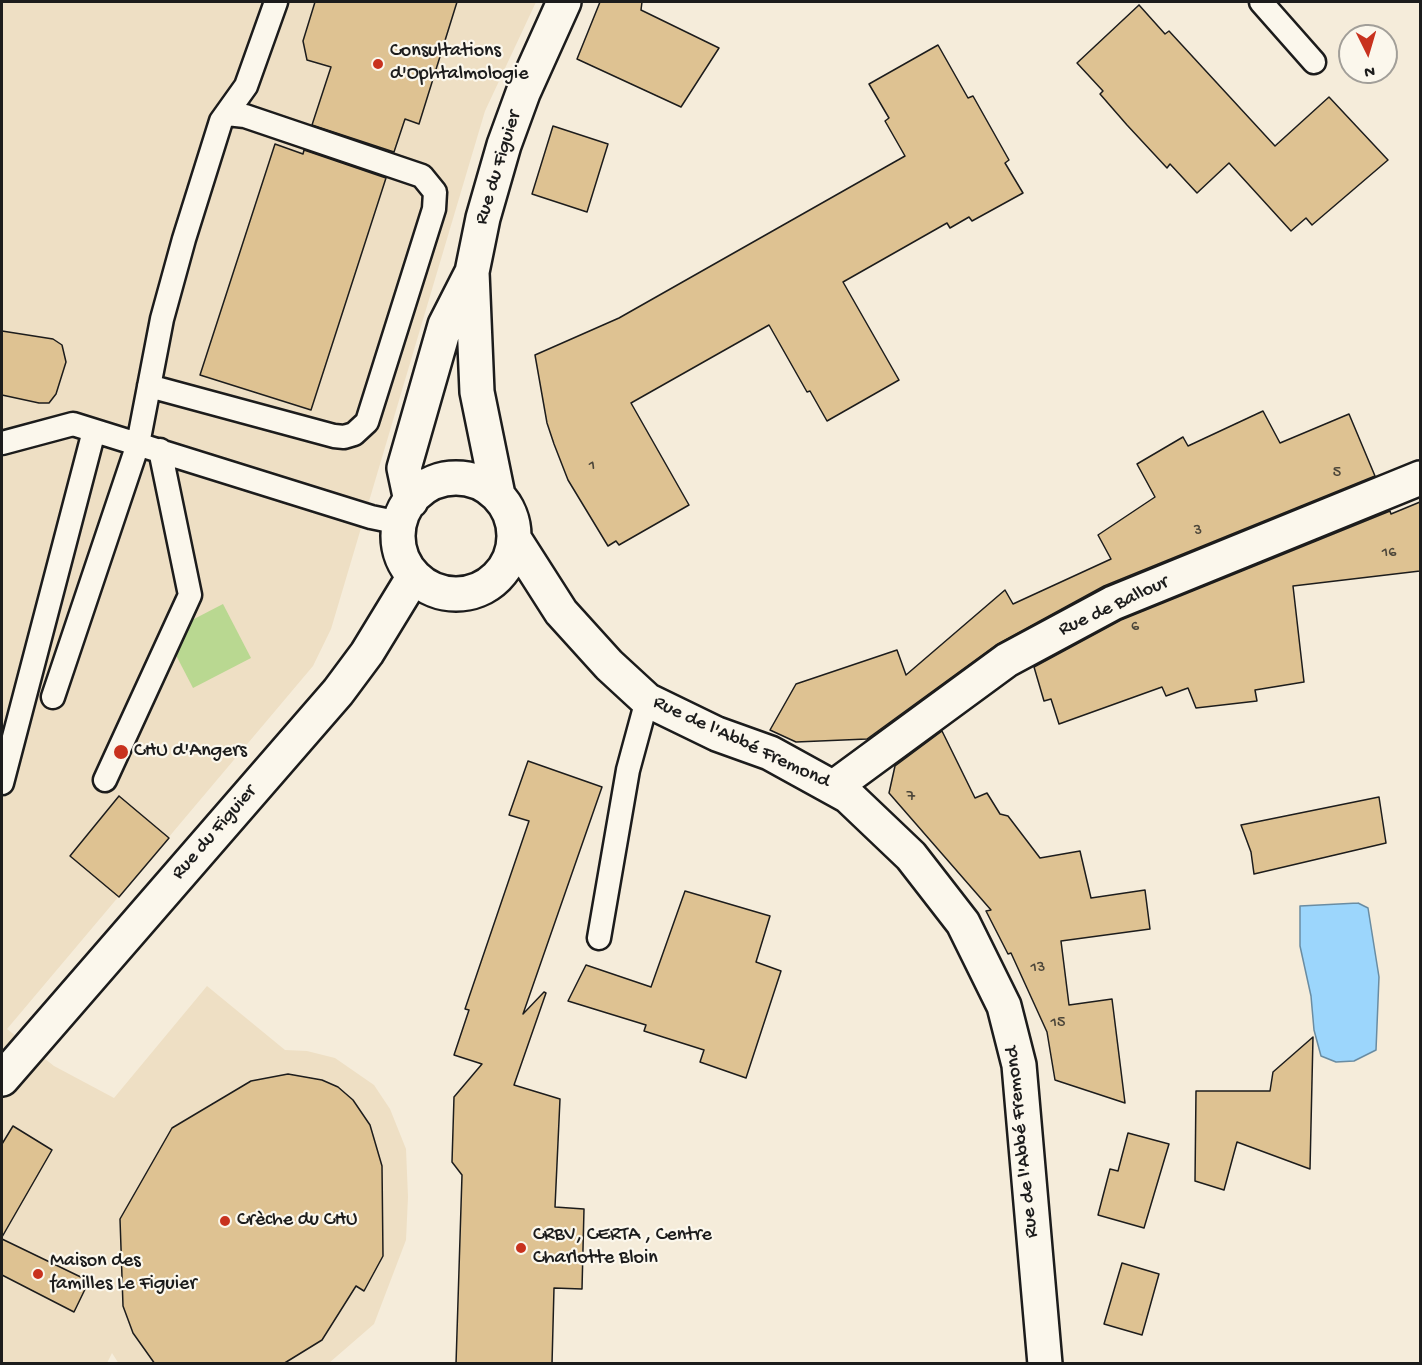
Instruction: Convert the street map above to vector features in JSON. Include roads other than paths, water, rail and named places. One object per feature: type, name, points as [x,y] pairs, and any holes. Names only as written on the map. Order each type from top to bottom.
[{"type":"street","name":"Rue du Figuier","points":[[515,540],[511,515],[498,495],[477,392],[472,272],[483,218],[504,145],[523,93],[564,2]]},
{"type":"street","name":"Rue du Figuier","points":[[2,1079],[338,692],[367,652],[414,576],[404,560],[398,542],[405,512],[404,468],[445,325],[472,272]]},
{"type":"street","points":[[405,512],[422,489],[453,478],[469,480],[498,495]]},
{"type":"street","name":"Rue de Ballour","points":[[834,787],[1007,660],[1113,603],[1420,478]]},
{"type":"street","points":[[414,576],[432,589],[454,595],[476,591],[496,580],[509,561],[515,540]]},
{"type":"street","name":"Rue de l'Abbé Fremond","points":[[515,540],[561,612],[609,665],[648,700],[717,734],[770,753],[848,796],[911,856],[963,922],[1004,1006],[1019,1065],[1045,1364]]},
{"type":"lane","points":[[53,697],[138,444],[162,319],[221,121],[246,86],[276,2]]},
{"type":"lane","points":[[1261,2],[1314,62]]},
{"type":"lane","points":[[150,386],[334,436],[344,437],[354,434],[367,422],[434,209],[435,192],[422,176],[245,116],[227,114]]},
{"type":"lane","points":[[2,443],[73,424],[371,516],[405,512]]},
{"type":"lane","points":[[2,783],[94,431]]},
{"type":"lane","points":[[105,780],[190,595],[160,450]]},
{"type":"lane","points":[[599,938],[628,770],[648,700]]},
{"type":"water","points":[[1358,903],[1368,908],[1379,977],[1376,1050],[1354,1061],[1336,1062],[1321,1056],[1314,1030],[1311,996],[1300,946],[1300,906]]},
{"type":"place","name":"Consultations d'Ophtalmologie","points":[[378,64]]},
{"type":"place","name":"CHU d'Angers","points":[[121,752]]},
{"type":"place","name":"Crèche du CHU","points":[[225,1221]]},
{"type":"place","name":"CRBV, CERTA , Centre Charlotte Bloin","points":[[521,1248]]},
{"type":"place","name":"Maison des familles Le Figuier","points":[[38,1274]]}]
